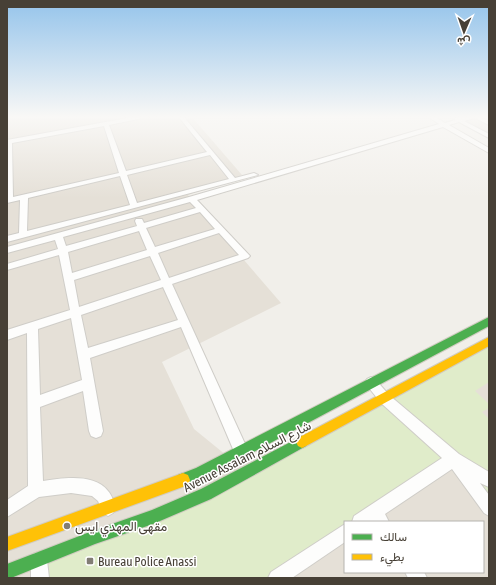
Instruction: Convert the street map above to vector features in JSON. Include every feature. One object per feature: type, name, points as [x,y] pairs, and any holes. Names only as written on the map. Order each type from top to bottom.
[{"type":"street","points":[[8,143],[8,201],[123,173],[211,154]]},
{"type":"street","points":[[113,143],[142,227],[241,451]]},
{"type":"street","points":[[202,143],[232,179]]},
{"type":"street","points":[[7,239],[135,210],[192,199],[380,143]]},
{"type":"street","points":[[477,143],[489,150]]},
{"type":"street","points":[[7,250],[58,236],[232,179],[260,173],[280,172]]},
{"type":"street","points":[[23,235],[24,197]]},
{"type":"street","points":[[7,335],[245,256],[192,199]]},
{"type":"street","points":[[7,267],[202,209]]},
{"type":"street","points":[[68,278],[221,230]]},
{"type":"street","points":[[58,236],[63,251],[84,355],[96,431]]},
{"type":"street","name":"Avenue Assalam شارع السلام","points":[[7,572],[95,537],[152,505],[200,473],[489,321]]},
{"type":"street","points":[[84,355],[184,322]]},
{"type":"street","points":[[32,327],[36,490]]},
{"type":"street","name":"Avenue Assalam شارع السلام","points":[[7,544],[41,529],[108,508],[152,505],[206,494],[489,341]]},
{"type":"street","points":[[34,403],[89,383]]},
{"type":"street","points":[[371,383],[385,398],[454,458],[489,480]]},
{"type":"street","points":[[454,458],[489,508]]},
{"type":"street","points":[[364,521],[378,517],[454,458]]},
{"type":"street","points":[[7,509],[36,490],[55,486],[76,485],[92,488],[103,496],[108,508]]},
{"type":"street","points":[[277,578],[344,533]]},
{"type":"street","points":[[39,560],[40,578]]},
{"type":"shaded area","points":[[7,143],[215,143],[242,175],[188,195],[281,303],[162,362],[194,429],[237,464],[489,356],[489,578],[7,578]]},
{"type":"green space","points":[[489,341],[489,382],[475,391],[489,404],[489,408],[482,412],[489,419],[489,499],[454,459],[363,521],[344,521],[344,535],[281,578],[40,578],[39,560],[153,517]]},
{"type":"traffic: fast","points":[[183,480],[200,473],[489,321]]},
{"type":"traffic: fast","points":[[7,572],[95,537],[153,517],[206,494],[302,442]]},
{"type":"traffic: slow","points":[[302,442],[489,341]]},
{"type":"traffic: slow","points":[[7,544],[183,480]]},
{"type":"place","name":"مقهى المهدي ايس","points":[[67,526]]},
{"type":"place","name":"Bureau Police Anassi","points":[[90,561]]}]
